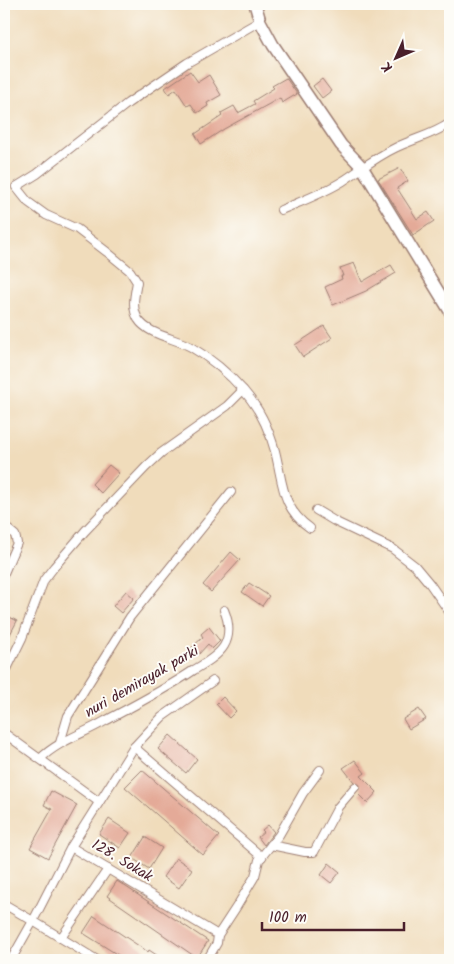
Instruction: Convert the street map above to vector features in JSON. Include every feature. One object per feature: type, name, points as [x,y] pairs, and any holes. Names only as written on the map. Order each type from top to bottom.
[{"type":"street","points":[[255,4],[260,21],[273,45],[341,146],[362,167],[450,312]]},
{"type":"street","points":[[260,21],[207,51],[128,103],[37,174],[16,188],[28,202],[46,215],[77,229],[130,271],[137,282],[134,302],[136,315],[146,327],[191,347],[205,356],[243,390],[260,413],[268,431],[287,504],[294,514],[310,528]]},
{"type":"street","points":[[281,210],[326,191],[395,148],[450,123]]},
{"type":"street","points":[[4,675],[22,638],[44,580],[85,530],[146,467],[227,406],[243,390]]},
{"type":"street","points":[[60,743],[68,716],[130,617],[231,492]]},
{"type":"street","points":[[316,510],[336,522],[393,549],[415,566],[450,613]]},
{"type":"street","points":[[4,526],[15,535],[17,543],[4,573]]},
{"type":"street","name":"nuri demirayak parki","points":[[40,759],[60,743],[105,722],[184,677],[219,652],[224,646],[229,632],[228,619],[224,610]]},
{"type":"street","points":[[71,847],[134,747],[162,717],[213,680]]},
{"type":"street","points":[[4,733],[99,802]]},
{"type":"street","points":[[134,747],[262,857]]},
{"type":"street","points":[[207,960],[217,943],[218,935],[255,876],[259,860],[279,835],[303,793],[320,770]]},
{"type":"street","points":[[271,845],[314,852],[338,807],[356,787]]},
{"type":"street","name":"128. Sokak","points":[[11,960],[71,847],[218,935]]},
{"type":"street","points":[[61,938],[108,869]]},
{"type":"street","points":[[4,904],[96,960]]},
{"type":"building","points":[[190,71],[198,82],[209,75],[221,95],[207,103],[208,106],[197,113],[191,104],[187,106],[176,89],[169,94],[165,88]]},
{"type":"building","points":[[286,78],[297,94],[282,103],[280,98],[201,144],[195,134],[222,116],[221,113],[234,106],[238,113],[255,104],[253,101]]},
{"type":"building","points":[[322,79],[331,91],[322,98],[313,86]]},
{"type":"building","points":[[400,168],[408,181],[397,188],[417,219],[428,212],[434,221],[413,235],[378,179]]},
{"type":"building","points":[[354,263],[362,282],[391,265],[396,273],[366,291],[333,305],[325,287],[342,279],[341,276],[343,276],[340,268]]},
{"type":"building","points":[[324,326],[332,338],[303,357],[295,345]]},
{"type":"building","points":[[109,465],[119,473],[101,493],[92,484]]},
{"type":"building","points":[[231,552],[240,560],[211,592],[203,585]]},
{"type":"building","points":[[249,583],[269,596],[262,606],[242,592]]},
{"type":"building","points":[[126,591],[134,598],[121,613],[113,606]]},
{"type":"building","points":[[4,614],[17,621],[4,646]]},
{"type":"building","points":[[209,627],[220,641],[212,649],[208,644],[198,655],[191,648],[203,637],[201,634]]},
{"type":"building","points":[[223,697],[236,711],[229,718],[216,704]]},
{"type":"building","points":[[419,709],[426,719],[409,729],[403,719]]},
{"type":"building","points":[[170,735],[197,759],[186,773],[158,749]]},
{"type":"building","points":[[355,760],[365,773],[361,776],[377,792],[367,803],[359,795],[362,792],[360,785],[354,782],[343,768]]},
{"type":"building","points":[[142,770],[219,836],[203,855],[125,787]]},
{"type":"building","points":[[51,791],[77,805],[48,858],[30,848],[52,809],[44,805]]},
{"type":"building","points":[[109,819],[130,833],[120,848],[99,834]]},
{"type":"building","points":[[268,825],[274,832],[264,845],[258,837]]},
{"type":"building","points":[[145,837],[162,848],[149,869],[132,858]]},
{"type":"building","points":[[176,858],[192,869],[179,888],[163,877]]},
{"type":"building","points":[[329,863],[340,872],[331,883],[321,875]]},
{"type":"building","points":[[117,881],[208,941],[197,958],[107,896]]},
{"type":"building","points":[[94,916],[148,952],[149,950],[164,960],[126,960],[83,933]]}]
